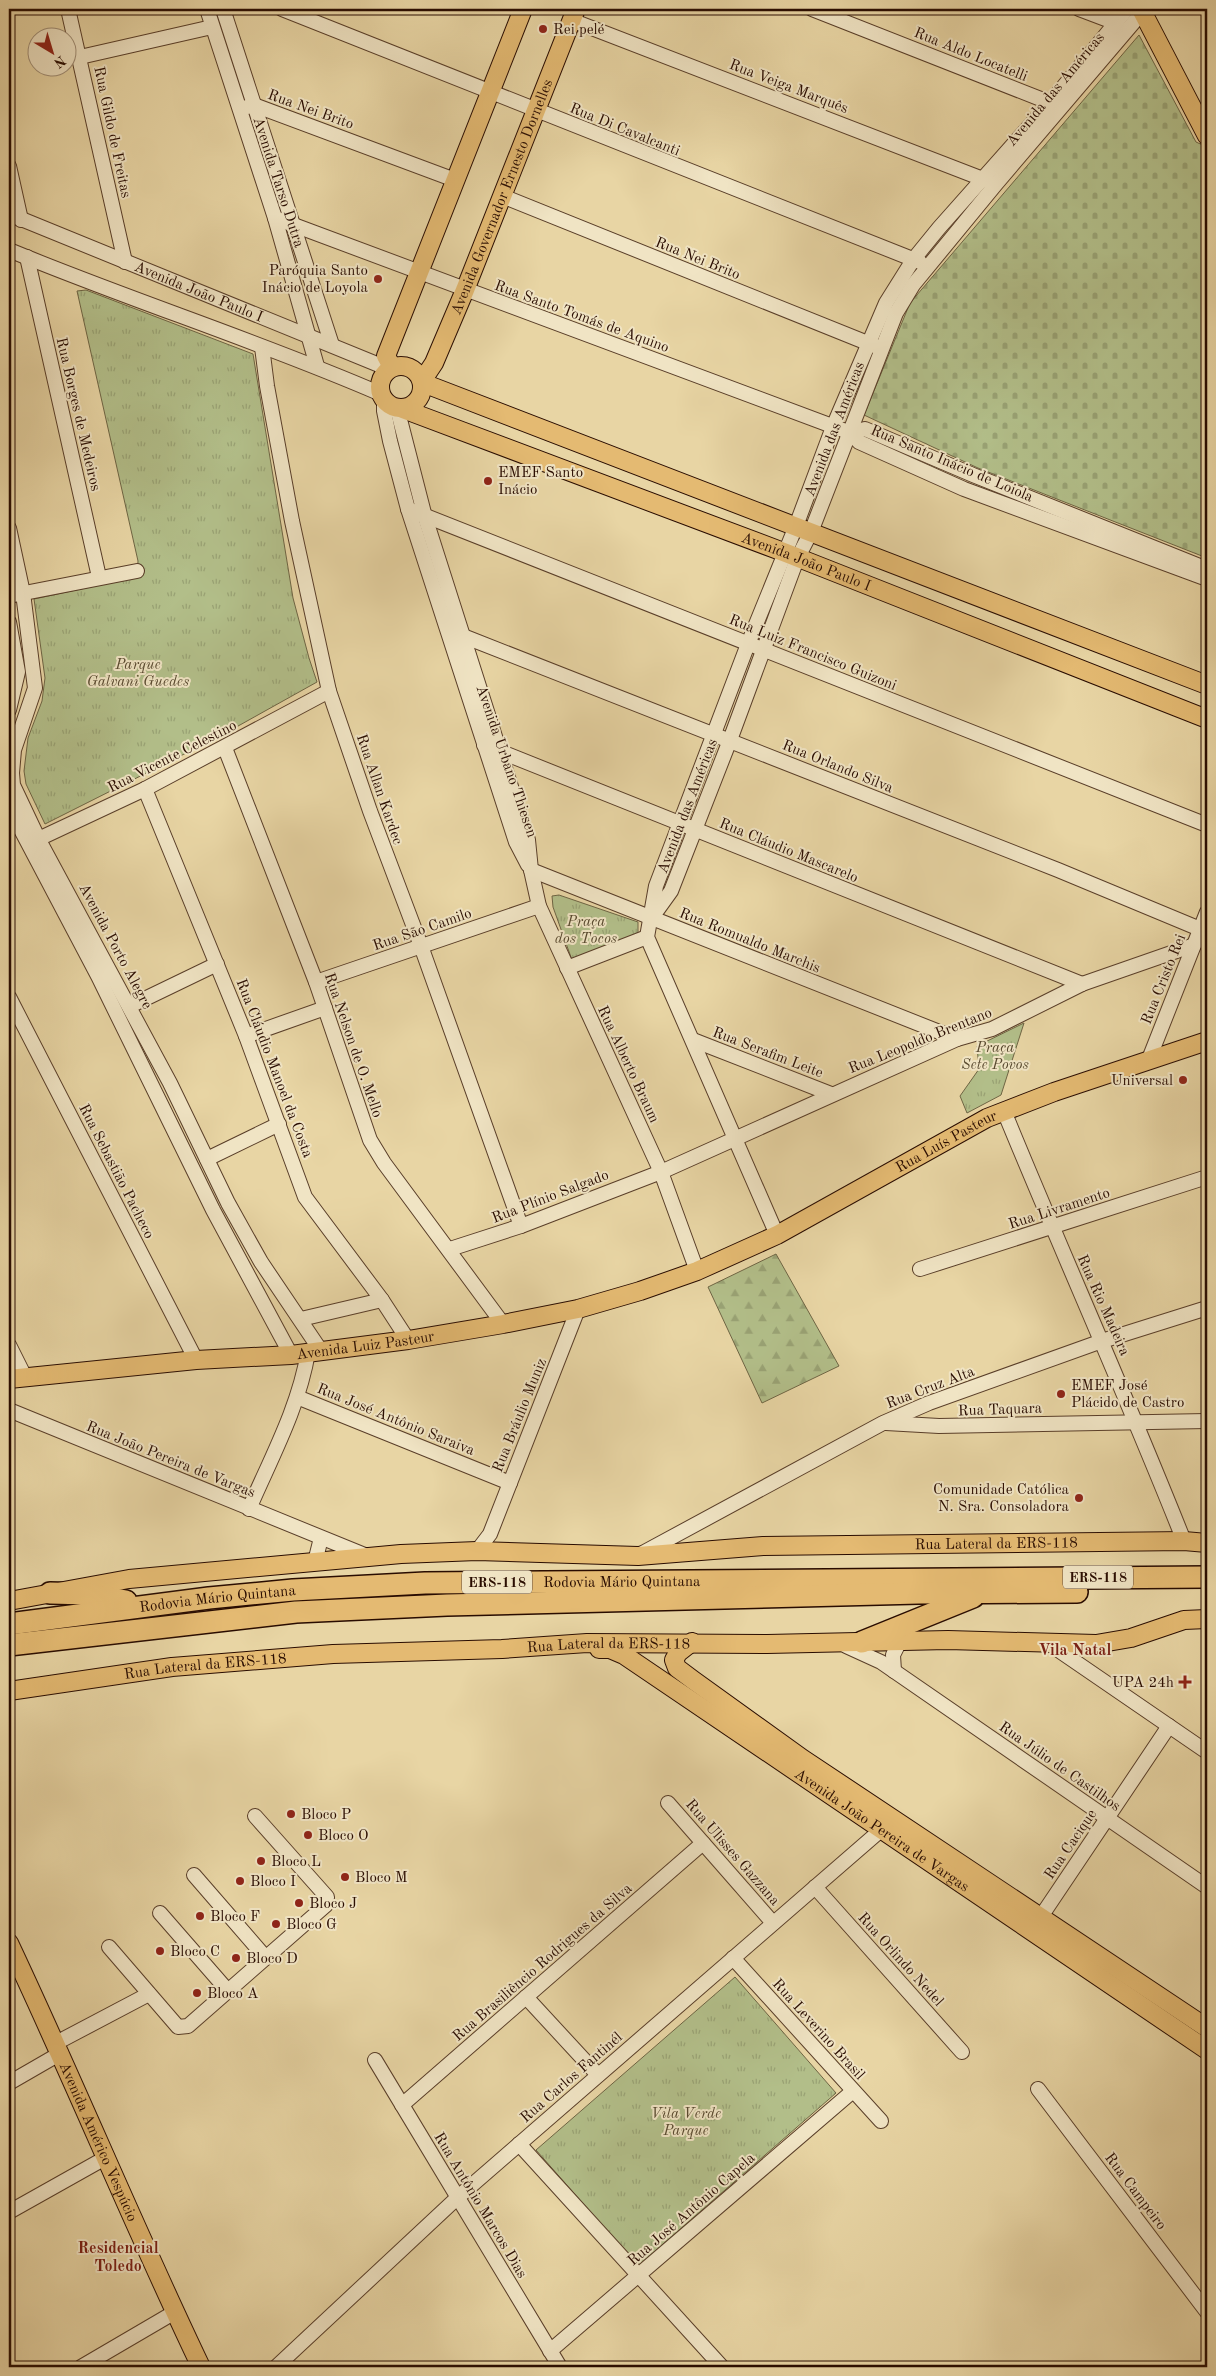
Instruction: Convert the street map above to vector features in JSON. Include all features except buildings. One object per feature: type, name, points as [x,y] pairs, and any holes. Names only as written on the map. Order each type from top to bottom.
[{"type":"highway","name":"Rodovia Mário Quintana","points":[[9,1624],[143,1605],[293,1590],[425,1584],[1207,1577]]},
{"type":"highway","name":"Rodovia Mário Quintana","points":[[9,1645],[296,1612],[457,1605],[1207,1590]]},
{"type":"highway","points":[[50,1593],[88,1594],[143,1605]]},
{"type":"highway","points":[[862,1642],[982,1593]]},
{"type":"main road","points":[[391,368],[386,356],[523,9]]},
{"type":"main road","points":[[1142,9],[1207,111]]},
{"type":"main road","points":[[1142,9],[1207,136]]},
{"type":"main road","name":"Avenida Governador Ernesto Dornelles","points":[[422,382],[434,363],[465,290],[574,14]]},
{"type":"main road","points":[[405,366],[410,367],[420,375],[422,382],[423,389],[418,400],[391,402],[382,378],[391,368],[405,366]]},
{"type":"main road","name":"Avenida João Paulo I","points":[[422,382],[1207,685]]},
{"type":"main road","name":"Avenida João Paulo I","points":[[391,402],[1207,719]]},
{"type":"main road","name":"Rua Luís Pasteur","points":[[697,1271],[778,1235],[987,1118],[1148,1059],[1207,1041]]},
{"type":"main road","name":"Avenida Luiz Pasteur","points":[[17,1378],[196,1360],[306,1353],[408,1340],[578,1309],[640,1291],[697,1271]]},
{"type":"main road","name":"Rua Lateral da ERS-118","points":[[9,1600],[129,1579],[367,1556],[500,1551],[638,1556],[763,1546],[1184,1541],[1207,1543]]},
{"type":"main road","name":"Rua Lateral da ERS-118","points":[[9,1690],[201,1664],[333,1654],[543,1647],[587,1643],[836,1643],[948,1640],[1096,1644],[1131,1638],[1184,1620],[1207,1619]]},
{"type":"main road","points":[[659,1679],[659,1672],[662,1666],[674,1663],[674,1658],[678,1653],[692,1642]]},
{"type":"main road","name":"Avenida João Pereira de Vargas","points":[[543,1647],[610,1650],[624,1655],[659,1679],[798,1765],[1036,1924],[1207,2050]]},
{"type":"main road","name":"Avenida João Pereira de Vargas","points":[[674,1663],[679,1670],[798,1765]]},
{"type":"main road","name":"Avenida João Pereira de Vargas","points":[[1036,1924],[1204,2025]]},
{"type":"main road","name":"Avenida Américo Vespúcio","points":[[9,1943],[59,2048],[107,2157],[140,2239],[201,2367]]},
{"type":"main road","points":[[1189,2038],[1204,2025]]},
{"type":"street","name":"Rua Gildo de Freitas","points":[[68,9],[125,262]]},
{"type":"street","name":"Avenida Tarso Dutra","points":[[207,9],[275,218],[317,366]]},
{"type":"street","name":"Avenida Tarso Dutra","points":[[222,9],[332,345]]},
{"type":"street","name":"Rua Di Cavalcanti","points":[[282,9],[929,265]]},
{"type":"street","name":"Rua Aldo Locatelli","points":[[812,9],[1056,105]]},
{"type":"street","points":[[1079,9],[1116,23]]},
{"type":"street","name":"Avenida das Américas","points":[[804,529],[833,426],[886,302],[913,260],[982,178],[1056,105],[1142,9]]},
{"type":"street","name":"Avenida das Américas","points":[[647,937],[656,886],[748,644],[851,433],[896,313],[913,285],[996,184],[1116,23],[1142,9]]},
{"type":"street","name":"Rua Veiga Marquês","points":[[574,14],[996,184]]},
{"type":"street","points":[[80,57],[212,27]]},
{"type":"street","name":"Rua Nei Brito","points":[[239,109],[254,105],[455,180]]},
{"type":"street","points":[[9,166],[15,217]]},
{"type":"street","name":"Rua Nei Brito","points":[[502,196],[867,344],[883,348]]},
{"type":"street","name":"Avenida João Paulo I","points":[[15,217],[391,368]]},
{"type":"street","name":"Rua Santo Tomás de Aquino","points":[[275,218],[851,433]]},
{"type":"street","name":"Avenida João Paulo I","points":[[9,250],[262,348],[317,366],[391,402]]},
{"type":"street","name":"Rua Borges de Medeiros","points":[[27,258],[99,577]]},
{"type":"street","name":"Rua Allan Kardec","points":[[262,348],[267,386],[292,521],[329,690],[370,811],[422,946],[521,1226]]},
{"type":"street","name":"Avenida Urbano Thiesen","points":[[391,402],[390,441],[408,509],[516,842],[531,870]]},
{"type":"street","name":"Avenida Urbano Thiesen","points":[[391,402],[425,516],[528,840],[531,870]]},
{"type":"street","name":"Rua Santo Inácio de Loiola","points":[[1207,569],[973,475],[865,429],[851,433],[859,442],[964,489],[1207,579]]},
{"type":"street","name":"Rua Luiz Francisco Guizoni","points":[[408,509],[1207,825]]},
{"type":"street","name":"Avenida Porto Alegre","points":[[9,528],[16,594],[35,688],[14,750],[10,773],[33,842],[213,1210],[306,1353]]},
{"type":"street","name":"Avenida das Américas","points":[[651,918],[671,891],[730,740],[762,649],[791,556]]},
{"type":"street","points":[[16,594],[137,571]]},
{"type":"street","points":[[9,622],[18,672],[9,710]]},
{"type":"street","name":"Rua Orlando Silva","points":[[463,636],[730,740],[1200,929]]},
{"type":"street","name":"Rua Vicente Celestino","points":[[33,842],[145,790],[329,690]]},
{"type":"street","name":"Rua Cláudio Mascarelo","points":[[484,745],[1082,984]]},
{"type":"street","name":"Rua Nelson de O. Mello","points":[[225,748],[316,982],[370,1140],[384,1163],[450,1249],[503,1324]]},
{"type":"street","name":"Rua Cláudio Manoel da Costa","points":[[145,790],[246,1036],[305,1197],[382,1300],[408,1340]]},
{"type":"street","name":"Avenida Porto Alegre","points":[[9,807],[33,842],[111,970],[170,1083],[228,1203],[261,1262],[300,1319],[306,1353]]},
{"type":"street","name":"Rua Alberto Braum","points":[[531,870],[539,906],[660,1172],[697,1271]]},
{"type":"street","name":"Rua Romualdo Marchis","points":[[531,870],[957,1039]]},
{"type":"street","name":"Rua São Camilo","points":[[316,982],[539,906]]},
{"type":"street","name":"Rua Cristo Rei","points":[[1148,1059],[1207,912]]},
{"type":"street","points":[[567,968],[647,937],[778,1235]]},
{"type":"street","name":"Rua Leopoldo Brentano","points":[[660,1172],[957,1039],[992,1029],[1082,984],[1194,945]]},
{"type":"street","points":[[130,1006],[217,964]]},
{"type":"street","points":[[98,976],[111,970]]},
{"type":"street","name":"Rua Sebastião Pacheco","points":[[9,997],[196,1360]]},
{"type":"street","points":[[246,1036],[325,1008]]},
{"type":"street","name":"Rua Serafim Leite","points":[[693,1040],[831,1094]]},
{"type":"street","points":[[155,1093],[170,1083]]},
{"type":"street","name":"Rua Rio Madeira","points":[[1004,1111],[1052,1227],[1137,1421],[1184,1541]]},
{"type":"street","points":[[207,1159],[279,1124]]},
{"type":"street","name":"Rua Plínio Salgado","points":[[450,1249],[521,1226],[660,1172]]},
{"type":"street","name":"Rua Livramento","points":[[920,1269],[1207,1177]]},
{"type":"street","points":[[213,1210],[228,1203]]},
{"type":"street","points":[[300,1319],[382,1300]]},
{"type":"street","name":"Rua Cruz Alta","points":[[638,1556],[679,1532],[883,1423],[929,1403],[1102,1341],[1207,1308]]},
{"type":"street","name":"Rua Bráulio Muniz","points":[[477,1551],[490,1534],[578,1309]]},
{"type":"street","points":[[9,1345],[17,1378]]},
{"type":"street","points":[[249,1509],[297,1397],[306,1353]]},
{"type":"street","name":"Rua José Antônio Saraiva","points":[[297,1397],[510,1483]]},
{"type":"street","points":[[929,1403],[939,1426]]},
{"type":"street","name":"Rua João Pereira de Vargas","points":[[9,1410],[367,1556]]},
{"type":"street","name":"Rua Taquara","points":[[883,1423],[939,1426],[1207,1421]]},
{"type":"street","points":[[679,1532],[680,1553]]},
{"type":"street","points":[[490,1534],[500,1551]]},
{"type":"street","points":[[315,1562],[321,1538]]},
{"type":"street","points":[[894,1671],[893,1655],[900,1641]]},
{"type":"street","name":"Rua Júlio de Castilhos","points":[[836,1643],[866,1654],[894,1671],[1207,1887]]},
{"type":"street","points":[[1048,1643],[1207,1752]]},
{"type":"street","points":[[1086,1668],[1088,1657],[1096,1644]]},
{"type":"street","name":"Rua Cacique","points":[[1036,1924],[1169,1726]]},
{"type":"street","name":"Rua Ulisses Gazzana","points":[[668,1803],[773,1923]]},
{"type":"street","points":[[109,1947],[178,2026],[183,2027],[188,2026],[326,1905],[327,1897],[255,1816]]},
{"type":"street","name":"Rua Carlos Fantinél","points":[[276,2367],[457,2198],[888,1824]]},
{"type":"street","name":"Rua Brasiliêncio Rodrigues da Silva","points":[[402,2105],[703,1843]]},
{"type":"street","points":[[194,1875],[266,1958]]},
{"type":"street","name":"Rua Orlindo Nedel","points":[[815,1887],[962,2052]]},
{"type":"street","points":[[160,1913],[228,1991]]},
{"type":"street","name":"Rua Leverino Brasil","points":[[733,1958],[881,2121]]},
{"type":"street","points":[[9,2083],[59,2048],[149,1994]]},
{"type":"street","points":[[526,1996],[598,2075]]},
{"type":"street","name":"Rua Antônio Marcos Dias","points":[[375,2060],[560,2367]]},
{"type":"street","name":"Rua Campeiro","points":[[1038,2089],[1207,2312]]},
{"type":"street","name":"Rua José Antônio Capela","points":[[550,2351],[853,2091]]},
{"type":"street","points":[[519,2144],[722,2367]]},
{"type":"street","points":[[9,2212],[107,2157]]},
{"type":"street","points":[[81,2367],[175,2312]]},
{"type":"green space","points":[[1139,35],[1196,142],[1207,147],[1207,558],[978,468],[864,415],[910,303]]},
{"type":"green space","name":"Parque Galvani Guedes","points":[[86,290],[253,354],[293,598],[317,682],[222,735],[45,824],[26,784],[24,771],[28,738],[42,701],[45,678],[34,599],[137,577],[138,561],[77,291]]},
{"type":"green space","name":"Praça dos Tocos","points":[[559,895],[638,922],[638,934],[572,960],[553,907],[552,896]]},
{"type":"green space","name":"Praça Sete Povos","points":[[1024,1023],[1001,1095],[967,1113],[960,1096],[979,1069],[977,1046]]},
{"type":"green space","points":[[776,1254],[839,1366],[762,1403],[708,1287]]},
{"type":"green space","name":"Vila Verde Parque","points":[[735,1977],[836,2093],[638,2266],[536,2150]]},
{"type":"place","name":"Rei pelé","points":[[543,29]]},
{"type":"place","name":"Paróquia Santo Inácio de Loyola","points":[[378,279]]},
{"type":"place","name":"EMEF Santo Inácio","points":[[488,481]]},
{"type":"place","name":"Universal","points":[[1183,1080]]},
{"type":"place","name":"EMEF José Plácido de Castro","points":[[1061,1394]]},
{"type":"place","name":"Comunidade Católica N. Sra. Consoladora","points":[[1079,1498]]},
{"type":"place","name":"UPA 24h","points":[[1185,1682]]},
{"type":"place","name":"Bloco P","points":[[291,1814]]},
{"type":"place","name":"Bloco O","points":[[308,1835]]},
{"type":"place","name":"Bloco L","points":[[261,1861]]},
{"type":"place","name":"Bloco M","points":[[345,1877]]},
{"type":"place","name":"Bloco I","points":[[240,1881]]},
{"type":"place","name":"Bloco J","points":[[299,1903]]},
{"type":"place","name":"Bloco F","points":[[200,1916]]},
{"type":"place","name":"Bloco G","points":[[276,1924]]},
{"type":"place","name":"Bloco C","points":[[160,1951]]},
{"type":"place","name":"Bloco D","points":[[236,1958]]},
{"type":"place","name":"Bloco A","points":[[197,1993]]},
{"type":"district","name":"Vila Natal","points":[[1075,1649]]},
{"type":"district","name":"Residencial Toledo","points":[[118,2256]]}]
